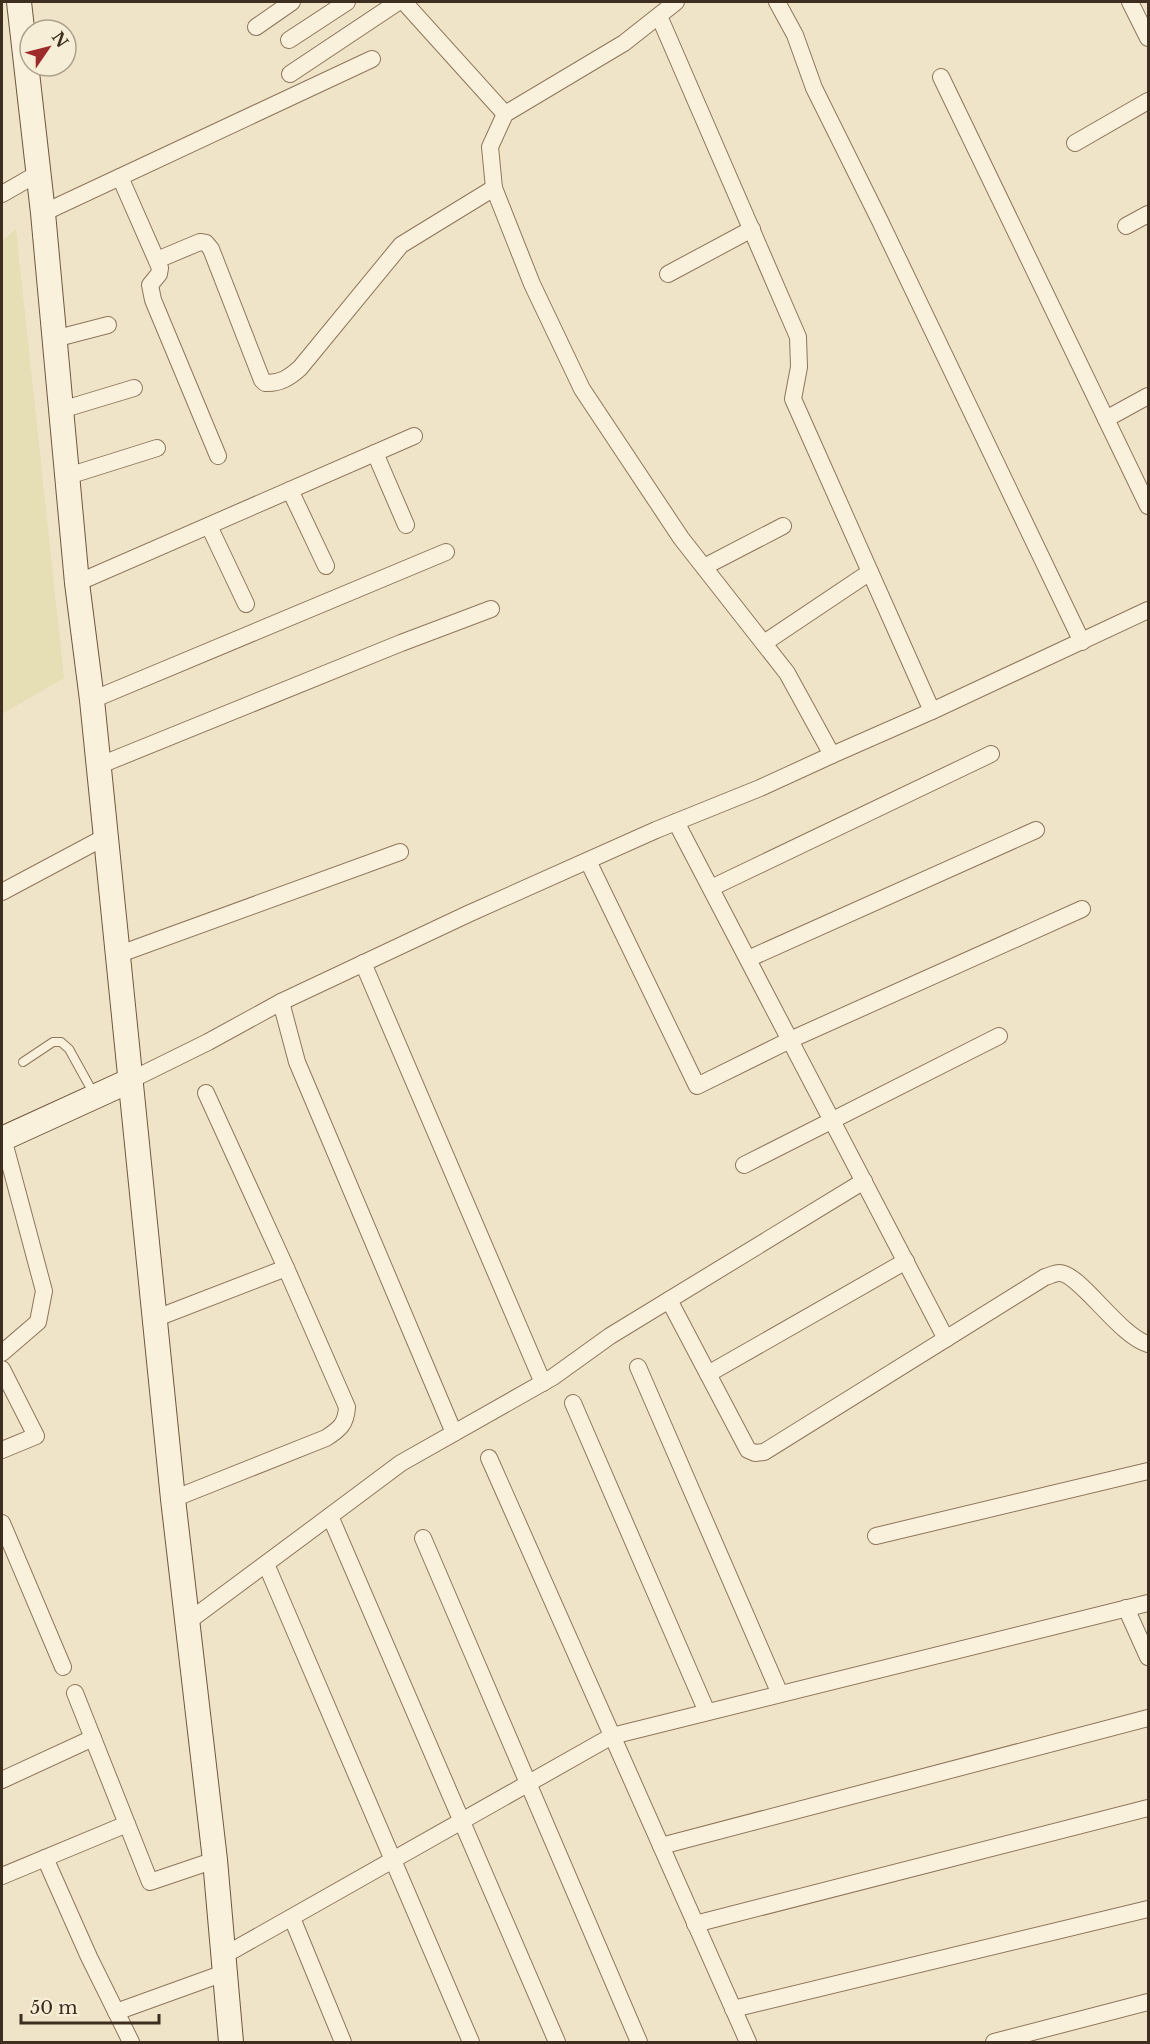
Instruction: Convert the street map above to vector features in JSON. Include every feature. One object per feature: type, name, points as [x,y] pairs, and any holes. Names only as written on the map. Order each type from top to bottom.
[{"type":"street","points":[[19,2],[43,213],[77,583],[92,700],[186,1623],[215,1860],[231,2043]]},
{"type":"street","points":[[256,27],[292,2]]},
{"type":"street","points":[[289,40],[347,2]]},
{"type":"street","points":[[290,74],[398,2]]},
{"type":"street","points":[[405,2],[506,114]]},
{"type":"street","points":[[676,2],[624,43],[506,114],[490,147],[494,188],[532,284],[582,389],[681,538],[787,673],[832,755]]},
{"type":"street","points":[[777,2],[795,35],[814,88],[1082,642]]},
{"type":"street","points":[[1130,2],[1149,38]]},
{"type":"street","points":[[659,16],[798,337],[799,367],[793,399],[932,711]]},
{"type":"street","points":[[43,213],[372,59]]},
{"type":"street","points":[[941,76],[1149,506]]},
{"type":"street","points":[[1075,142],[1149,101]]},
{"type":"street","points":[[2,194],[37,174]]},
{"type":"street","points":[[120,177],[160,268],[159,274],[150,285],[153,300],[218,456]]},
{"type":"street","points":[[157,260],[200,242],[206,243],[211,249],[262,380],[272,384],[290,377],[300,368],[401,245],[494,188]]},
{"type":"street","points":[[1126,226],[1149,214]]},
{"type":"street","points":[[668,274],[752,229]]},
{"type":"street","points":[[54,339],[108,325]]},
{"type":"street","points":[[61,410],[134,388]]},
{"type":"street","points":[[1106,419],[1149,396]]},
{"type":"street","points":[[77,583],[414,436]]},
{"type":"street","points":[[68,476],[157,448]]},
{"type":"street","points":[[375,453],[406,525]]},
{"type":"street","points":[[290,490],[326,566]]},
{"type":"street","points":[[209,526],[246,604]]},
{"type":"street","points":[[704,567],[783,526]]},
{"type":"street","points":[[92,700],[446,552]]},
{"type":"street","points":[[764,643],[870,573]]},
{"type":"street","points":[[98,766],[401,643],[491,609]]},
{"type":"street","points":[[2,1353],[38,1322],[44,1291],[2,1138],[208,1042],[281,1002],[363,963],[676,822],[760,788],[932,711],[1149,610]]},
{"type":"street","points":[[711,888],[991,754]]},
{"type":"street","points":[[676,822],[946,1339]]},
{"type":"street","points":[[748,959],[1036,830]]},
{"type":"street","points":[[2,892],[105,837]]},
{"type":"street","points":[[117,955],[400,852]]},
{"type":"street","points":[[588,861],[697,1086],[790,1040],[1082,909]]},
{"type":"street","points":[[363,963],[543,1383]]},
{"type":"street","points":[[281,1002],[297,1062],[454,1433]]},
{"type":"street","points":[[744,1165],[999,1036]]},
{"type":"street","points":[[173,1499],[326,1438],[338,1431],[346,1421],[347,1407],[206,1093]]},
{"type":"street","points":[[186,1623],[401,1463],[543,1383],[610,1336],[864,1181]]},
{"type":"street","points":[[708,1374],[906,1262]]},
{"type":"street","points":[[154,1319],[286,1268]]},
{"type":"street","points":[[669,1300],[748,1450],[755,1453],[764,1452],[1045,1277],[1060,1273],[1072,1277],[1119,1326],[1149,1344]]},
{"type":"street","points":[[639,1367],[780,1694]]},
{"type":"street","points":[[2,1369],[36,1436],[2,1450]]},
{"type":"street","points":[[573,1403],[707,1712]]},
{"type":"street","points":[[489,1458],[748,2043]]},
{"type":"street","points":[[876,1536],[1149,1471]]},
{"type":"street","points":[[330,1516],[557,2043]]},
{"type":"street","points":[[2,1523],[63,1667]]},
{"type":"street","points":[[423,1538],[639,2043]]},
{"type":"street","points":[[266,1564],[471,2043]]},
{"type":"street","points":[[116,2012],[224,1965],[292,1918],[612,1736],[1149,1603]]},
{"type":"street","points":[[1126,1608],[1149,1657]]},
{"type":"street","points":[[75,1693],[150,1882],[215,1860]]},
{"type":"street","points":[[661,1846],[1149,1718]]},
{"type":"street","points":[[2,1780],[93,1738]]},
{"type":"street","points":[[695,1924],[1149,1808]]},
{"type":"street","points":[[2,1876],[127,1824]]},
{"type":"street","points":[[45,1858],[89,1957],[131,2043]]},
{"type":"street","points":[[733,2009],[1149,1909]]},
{"type":"street","points":[[292,1918],[343,2043]]},
{"type":"street","points":[[993,2043],[1149,2002]]},
{"type":"lane","points":[[23,1062],[53,1042],[61,1042],[69,1049],[95,1096]]},
{"type":"shaded area","points":[[16,229],[64,678],[2,714],[2,241]]}]
